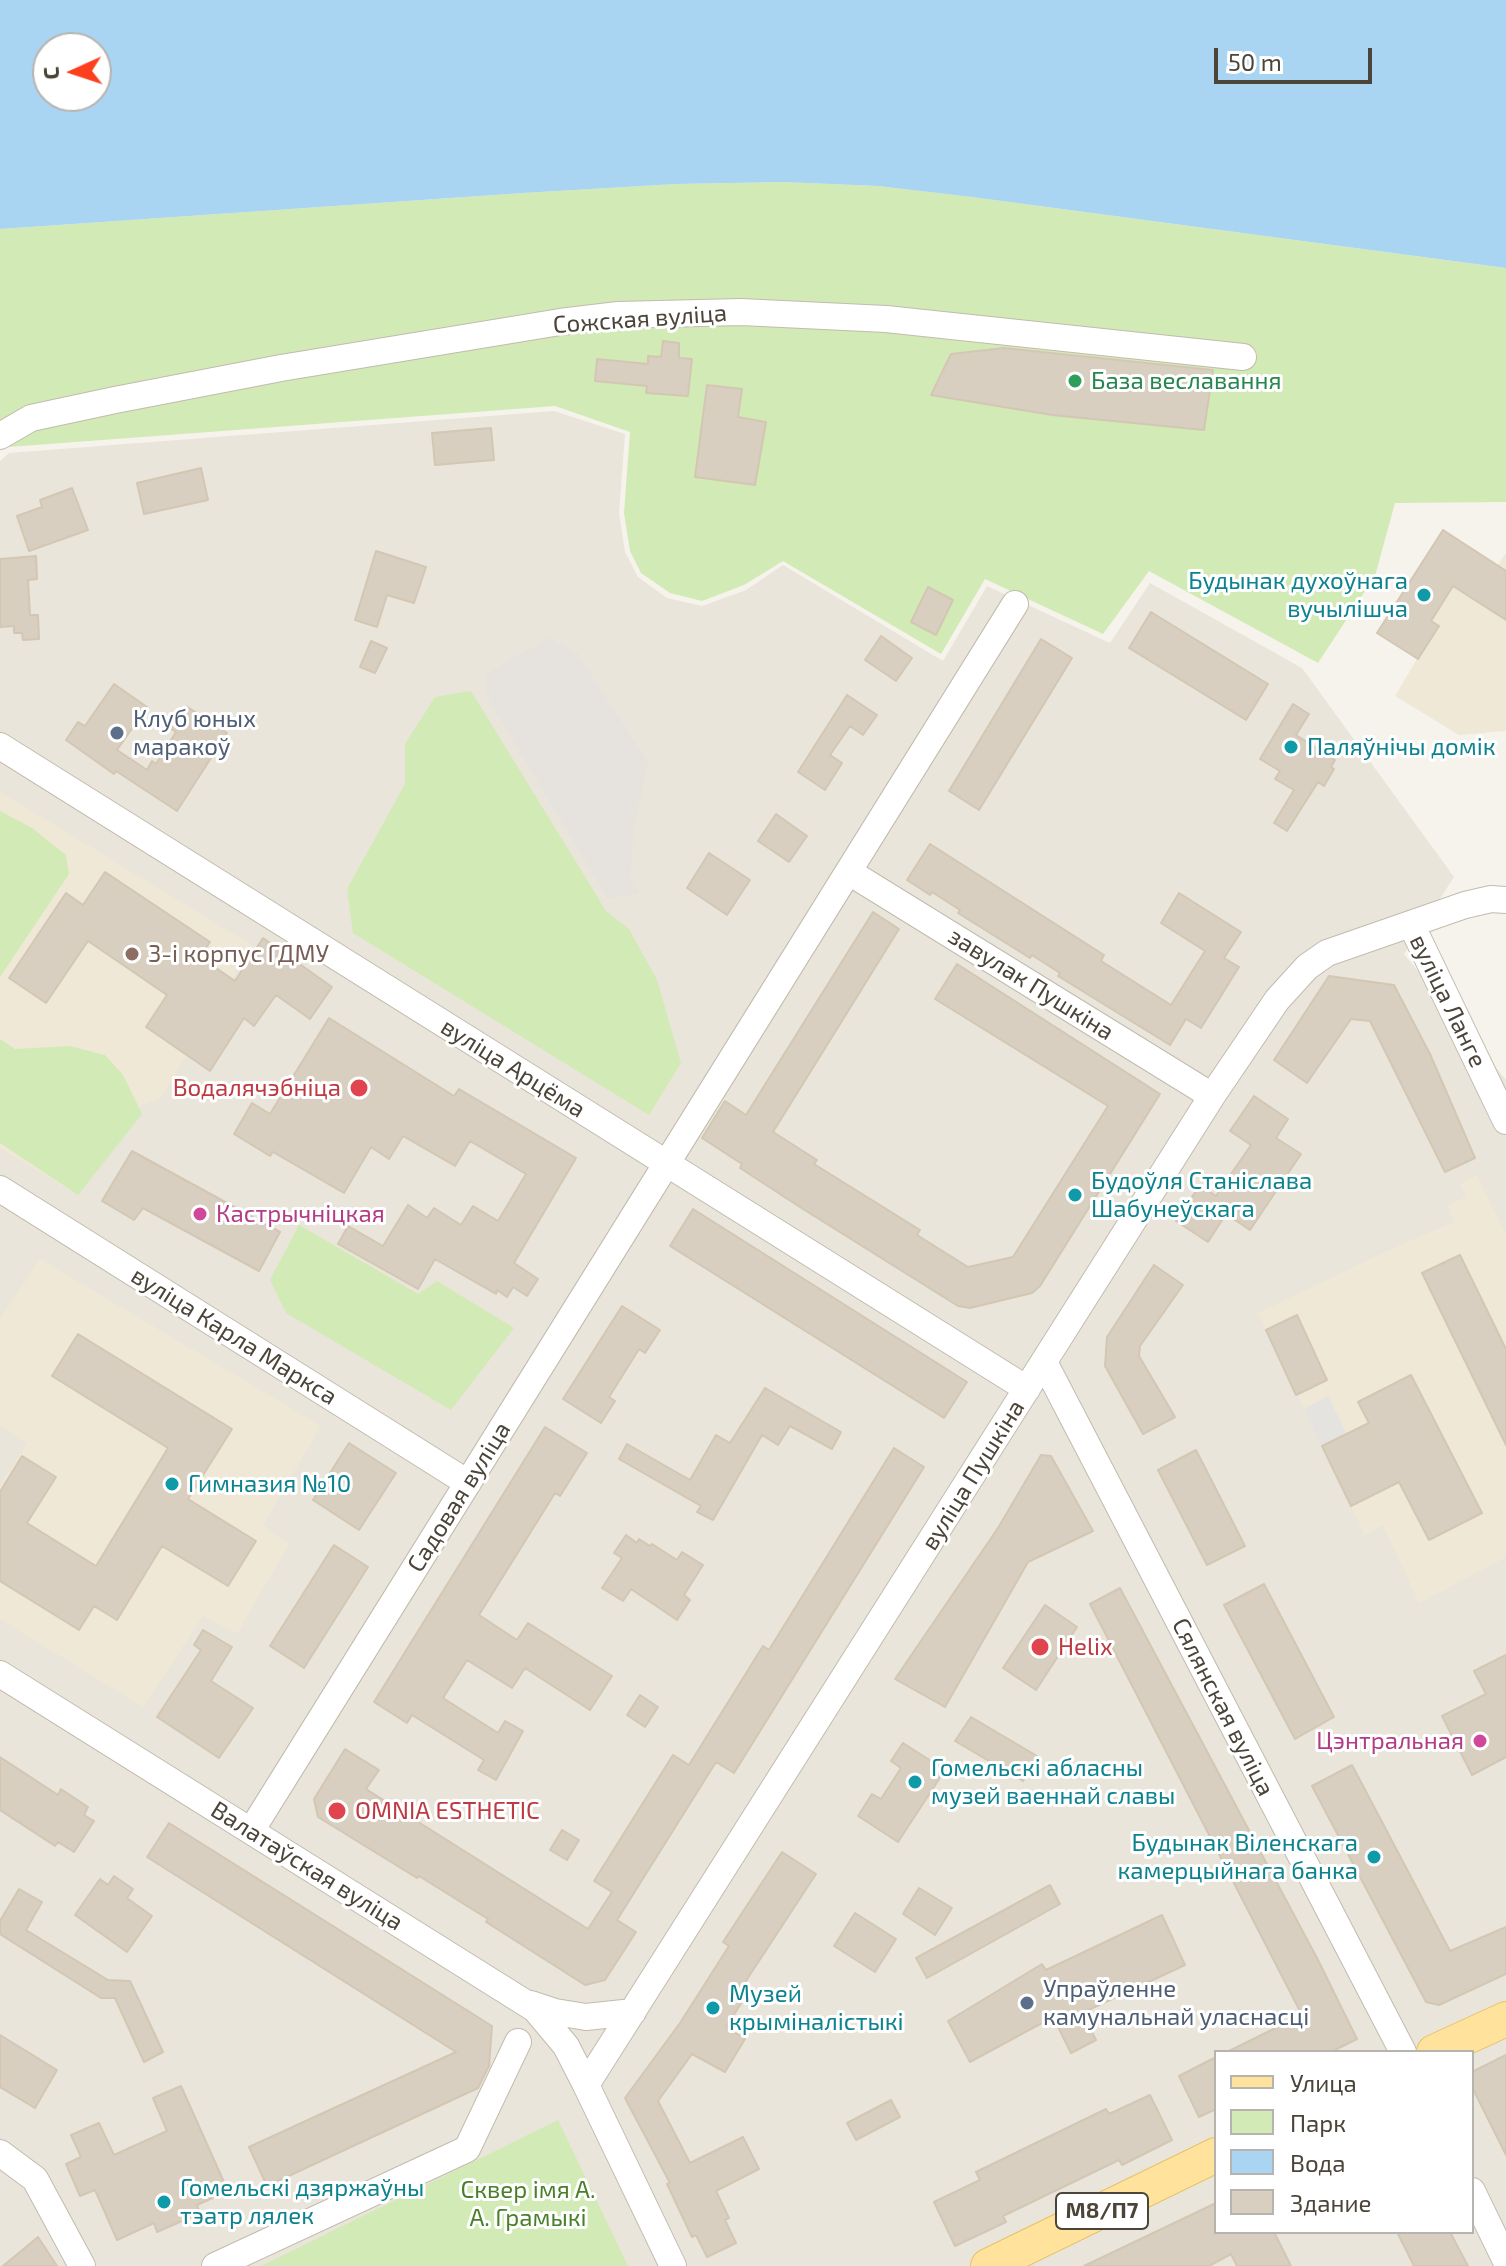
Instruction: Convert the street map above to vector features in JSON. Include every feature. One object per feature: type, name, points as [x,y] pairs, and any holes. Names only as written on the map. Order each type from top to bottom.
[{"type":"main road","points":[[1438,2050],[1506,2019]]},
{"type":"main road","name":"М8/П7","points":[[988,2266],[1214,2156]]},
{"type":"street","name":"Сожская вуліца","points":[[0,436],[31,418],[115,400],[281,368],[618,315],[741,312],[886,319],[1243,357]]},
{"type":"street","points":[[667,1164],[1015,604]]},
{"type":"street","name":"вуліца Арцёма","points":[[0,746],[1027,1389]]},
{"type":"street","name":"завулак Пушкіна","points":[[849,872],[1212,1096]]},
{"type":"street","name":"вуліца Пушкіна","points":[[586,2085],[1212,1096],[1277,1000],[1307,967],[1327,953],[1465,905],[1491,899],[1506,900]]},
{"type":"street","name":"вуліца Ланге","points":[[1411,924],[1506,1121]]},
{"type":"street","name":"Садовая вуліца","points":[[251,1831],[667,1164]]},
{"type":"street","name":"вуліца Карла Маркса","points":[[0,1189],[468,1483]]},
{"type":"street","name":"Сялянская вуліца","points":[[1044,1362],[1402,2050]]},
{"type":"street","name":"Валатаўская вуліца","points":[[0,1674],[526,2002],[546,2020],[566,2046],[673,2266]]},
{"type":"street","points":[[526,2002],[555,2012],[586,2017],[633,2012]]},
{"type":"street","points":[[215,2266],[467,2149],[518,2042]]},
{"type":"street","points":[[0,2153],[40,2186],[82,2266]]},
{"type":"street","points":[[1474,2195],[1506,2261]]},
{"type":"shaded area","points":[[554,411],[625,434],[619,513],[625,552],[638,577],[667,598],[702,606],[746,590],[783,565],[943,661],[987,586],[1110,643],[1150,583],[1302,668],[1454,877],[1404,954],[1506,1080],[1506,2266],[0,2266],[0,461],[9,453]]},
{"type":"shaded area","points":[[1443,530],[1497,566],[1506,553],[1506,731],[1459,735],[1395,696],[1417,659],[1377,633]]},
{"type":"shaded area","points":[[549,638],[577,653],[648,763],[634,827],[630,876],[639,893],[608,899],[488,699],[485,674]]},
{"type":"shaded area","points":[[0,792],[252,945],[161,1098],[142,1105],[78,1195],[0,1148]]},
{"type":"shaded area","points":[[1477,1175],[1506,1234],[1506,1557],[1419,1603],[1383,1525],[1365,1535],[1351,1506],[1342,1437],[1322,1446],[1258,1313],[1454,1222],[1448,1206],[1466,1197],[1460,1184]]},
{"type":"shaded area","points":[[40,1259],[321,1426],[263,1525],[289,1544],[237,1634],[203,1616],[143,1707],[0,1619],[0,1486],[27,1443],[0,1425],[0,1319]]},
{"type":"shaded area","points":[[1328,1396],[1347,1434],[1322,1446],[1304,1409]]},
{"type":"green space","points":[[783,182],[878,186],[972,197],[1506,268],[1506,502],[1395,503],[1375,576],[1318,663],[1149,571],[1103,634],[985,579],[941,654],[783,561],[744,585],[702,601],[670,593],[641,573],[630,551],[624,513],[630,432],[555,406],[9,447],[6,417],[0,420],[0,229],[523,193],[676,184]]},
{"type":"green space","points":[[471,691],[606,911],[629,929],[657,980],[681,1063],[649,1115],[353,933],[347,889],[405,784],[405,744],[435,697]]},
{"type":"green space","points":[[0,811],[32,828],[66,855],[69,874],[0,977]]},
{"type":"green space","points":[[0,1039],[15,1049],[70,1046],[105,1055],[123,1075],[142,1114],[78,1195],[0,1143]]},
{"type":"green space","points":[[299,1225],[418,1294],[437,1281],[514,1328],[451,1410],[286,1313],[270,1280]]},
{"type":"green space","name":"Сквер імя А. А. Грамыкі","points":[[558,2120],[628,2266],[261,2266]]},
{"type":"water","points":[[0,0],[1506,0],[1506,268],[878,186],[783,182],[676,184],[0,229]]},
{"type":"building","points":[[663,341],[679,343],[679,358],[692,359],[688,396],[646,393],[647,386],[595,381],[597,359],[648,364],[648,356],[661,357]]},
{"type":"building","name":"База веславання","points":[[1004,348],[1213,370],[1204,430],[1052,415],[931,395],[951,354]]},
{"type":"building","points":[[707,385],[742,389],[738,417],[766,422],[755,485],[695,477]]},
{"type":"building","points":[[491,428],[494,460],[435,465],[432,433]]},
{"type":"building","points":[[201,468],[208,500],[144,514],[137,483]]},
{"type":"building","points":[[72,488],[88,530],[29,551],[17,516],[42,507],[40,500]]},
{"type":"building","name":"Будынак духоўнага вучылішча","points":[[1443,530],[1506,571],[1506,620],[1453,586],[1431,621],[1439,626],[1418,659],[1377,633]]},
{"type":"building","points":[[376,551],[426,567],[414,603],[387,595],[377,627],[355,620]]},
{"type":"building","points":[[36,556],[37,579],[28,580],[30,615],[38,615],[39,639],[23,640],[22,633],[14,633],[14,626],[0,627],[0,559]]},
{"type":"building","points":[[928,587],[953,600],[936,635],[911,622]]},
{"type":"building","points":[[1151,612],[1268,684],[1246,720],[1129,648]]},
{"type":"building","points":[[881,636],[912,658],[896,681],[865,660]]},
{"type":"building","points":[[1041,639],[1072,658],[979,810],[949,791]]},
{"type":"building","points":[[371,641],[387,648],[375,673],[360,667]]},
{"type":"building","points":[[114,684],[147,707],[117,750],[147,770],[152,761],[156,764],[176,732],[171,729],[186,706],[227,733],[177,811],[116,771],[114,774],[66,740],[78,722],[85,726]]},
{"type":"building","points":[[847,695],[877,715],[863,735],[850,726],[830,755],[842,763],[825,790],[798,772]]},
{"type":"building","name":"Паляўнічы домік","points":[[1293,704],[1309,714],[1296,735],[1335,760],[1331,767],[1334,769],[1324,786],[1318,782],[1287,831],[1274,823],[1294,790],[1275,779],[1280,771],[1260,759]]},
{"type":"building","points":[[776,814],[807,836],[789,862],[758,841]]},
{"type":"building","points":[[930,844],[1104,955],[1101,961],[1171,1005],[1205,951],[1161,923],[1179,893],[1241,932],[1224,958],[1239,967],[1201,1028],[1186,1019],[1170,1045],[1058,976],[1060,973],[1032,955],[1030,958],[958,913],[960,910],[932,892],[930,895],[907,880]]},
{"type":"building","points":[[709,853],[750,880],[727,915],[687,888]]},
{"type":"building","points":[[105,872],[210,942],[200,957],[235,981],[263,938],[332,987],[310,1019],[276,995],[254,1026],[244,1018],[210,1071],[146,1027],[167,995],[88,941],[46,1003],[9,978],[66,893],[83,905]]},
{"type":"building","points":[[873,912],[899,929],[773,1132],[817,1160],[814,1164],[920,1230],[917,1235],[968,1267],[1013,1257],[1108,1106],[935,999],[957,964],[1160,1094],[1040,1286],[1032,1293],[970,1308],[958,1306],[740,1168],[742,1164],[702,1138],[725,1101],[746,1115]]},
{"type":"building","points":[[1329,976],[1394,985],[1430,1054],[1475,1158],[1445,1172],[1370,1021],[1351,1019],[1307,1083],[1274,1060]]},
{"type":"building","points":[[329,1018],[454,1096],[459,1089],[576,1158],[514,1263],[538,1279],[527,1296],[513,1287],[507,1297],[497,1290],[496,1294],[435,1259],[418,1289],[338,1244],[348,1226],[383,1246],[408,1205],[427,1218],[434,1208],[461,1225],[473,1206],[498,1221],[526,1174],[470,1141],[455,1166],[403,1136],[389,1159],[371,1147],[344,1193],[273,1152],[270,1156],[234,1134],[252,1103],[270,1114]]},
{"type":"building","points":[[1254,1096],[1288,1119],[1276,1138],[1301,1154],[1250,1230],[1226,1214],[1208,1242],[1176,1221],[1200,1185],[1216,1196],[1251,1145],[1230,1131]]},
{"type":"building","name":"Кастрычніцкая","points":[[132,1151],[280,1232],[259,1271],[143,1208],[134,1220],[102,1201]]},
{"type":"building","points":[[693,1209],[967,1382],[944,1418],[670,1246]]},
{"type":"building","points":[[1460,1255],[1506,1349],[1506,1445],[1422,1273]]},
{"type":"building","points":[[1154,1265],[1183,1285],[1140,1346],[1139,1356],[1175,1417],[1143,1434],[1105,1366],[1107,1337]]},
{"type":"building","points":[[622,1306],[660,1330],[645,1353],[639,1349],[609,1397],[615,1401],[601,1423],[563,1399]]},
{"type":"building","points":[[1297,1315],[1327,1380],[1296,1395],[1266,1330]]},
{"type":"building","name":"Гимназия №10","points":[[78,1334],[232,1429],[188,1499],[256,1541],[228,1586],[162,1546],[117,1620],[94,1606],[79,1630],[0,1581],[0,1492],[22,1456],[56,1477],[27,1523],[96,1566],[168,1448],[52,1376]]},
{"type":"building","points":[[1411,1375],[1482,1513],[1429,1540],[1399,1482],[1351,1506],[1322,1446],[1369,1423],[1358,1402]]},
{"type":"building","points":[[765,1388],[841,1432],[832,1449],[790,1426],[778,1445],[762,1435],[713,1520],[697,1512],[701,1506],[619,1459],[627,1444],[690,1480],[716,1435],[730,1443]]},
{"type":"building","points":[[545,1427],[587,1453],[560,1496],[555,1493],[479,1615],[517,1640],[528,1623],[612,1676],[590,1710],[525,1668],[512,1688],[467,1660],[443,1698],[498,1733],[505,1721],[523,1731],[496,1780],[478,1770],[484,1760],[412,1715],[407,1723],[374,1702]]},
{"type":"building","points":[[349,1443],[396,1473],[359,1530],[313,1500]]},
{"type":"building","points":[[894,1448],[924,1467],[734,1773],[716,1762],[617,1920],[636,1932],[605,1980],[585,1985],[486,1922],[488,1919],[318,1817],[314,1799],[345,1749],[379,1770],[366,1789],[588,1929],[612,1892],[594,1881],[673,1755],[689,1765],[763,1646],[769,1650]]},
{"type":"building","points":[[1196,1450],[1245,1546],[1207,1565],[1158,1470]]},
{"type":"building","points":[[1041,1455],[1051,1456],[1093,1531],[1028,1562],[945,1707],[895,1679],[998,1528]]},
{"type":"building","points":[[626,1535],[637,1543],[639,1539],[650,1546],[652,1544],[677,1560],[682,1552],[703,1565],[684,1595],[690,1600],[677,1620],[631,1589],[623,1601],[602,1588],[622,1558],[614,1553]]},
{"type":"building","points":[[334,1545],[368,1567],[304,1668],[270,1646]]},
{"type":"building","points":[[1264,1584],[1334,1717],[1295,1739],[1224,1605]]},
{"type":"building","points":[[1120,1588],[1357,2039],[1335,2050],[1231,2050],[1302,2015],[1090,1604]]},
{"type":"building","name":"Helix","points":[[1045,1605],[1077,1627],[1036,1690],[1003,1668]]},
{"type":"building","points":[[203,1630],[232,1647],[211,1681],[253,1708],[219,1758],[157,1717],[201,1650],[194,1645]]},
{"type":"building","name":"Цэнтральная","points":[[1506,1655],[1506,1757],[1472,1775],[1442,1716],[1486,1694],[1474,1671]]},
{"type":"building","points":[[640,1695],[658,1707],[645,1727],[627,1715]]},
{"type":"building","points":[[971,1717],[1037,1756],[1023,1781],[955,1741]]},
{"type":"building","name":"Гомельскі абласны музей ваеннай славы","points":[[903,1743],[945,1770],[898,1842],[858,1816],[872,1794],[881,1799],[901,1768],[891,1761]]},
{"type":"building","points":[[0,1757],[58,1795],[61,1789],[88,1807],[84,1815],[94,1821],[74,1852],[58,1842],[55,1846],[0,1810]]},
{"type":"building","name":"Будынак Віленскага камерцыйнага банка","points":[[1352,1765],[1450,1951],[1506,1927],[1506,1974],[1439,2005],[1426,2002],[1312,1786]]},
{"type":"building","points":[[169,1823],[492,2026],[489,2066],[478,2088],[267,2186],[249,2147],[456,2052],[147,1857]]},
{"type":"building","points":[[562,1830],[579,1840],[567,1860],[550,1850]]},
{"type":"building","points":[[782,1852],[816,1874],[740,1990],[747,1994],[726,2027],[745,2039],[725,2072],[692,2054],[658,2101],[690,2163],[743,2137],[759,2169],[716,2191],[729,2218],[725,2220],[736,2243],[707,2257],[696,2235],[692,2237],[667,2184],[670,2183],[625,2098],[680,2023],[729,1946],[723,1942]]},
{"type":"building","points":[[114,1876],[133,1889],[127,1898],[152,1916],[127,1952],[75,1915],[100,1879],[108,1885]]},
{"type":"building","points":[[1050,1885],[1060,1904],[927,1978],[916,1958]]},
{"type":"building","points":[[919,1888],[952,1908],[935,1935],[903,1914]]},
{"type":"building","points":[[19,1889],[42,1902],[26,1930],[108,1980],[130,1981],[163,2052],[144,2062],[115,1998],[101,1998],[0,1934],[0,1921]]},
{"type":"building","points":[[855,1913],[896,1939],[875,1972],[834,1946]]},
{"type":"building","points":[[1162,1915],[1185,1965],[1082,2013],[1096,2040],[1071,2053],[1053,2017],[970,2062],[948,2021],[1042,1964],[1046,1970]]},
{"type":"building","points":[[0,2035],[57,2070],[35,2108],[0,2087]]},
{"type":"building","points":[[1506,2055],[1506,2155],[1474,2091],[1474,2071]]},
{"type":"building","points":[[1214,2058],[1214,2110],[1199,2117],[1179,2076]]},
{"type":"building","points":[[181,2086],[228,2191],[197,2205],[200,2213],[157,2232],[154,2223],[117,2240],[95,2190],[80,2196],[66,2164],[81,2157],[71,2135],[99,2123],[114,2155],[167,2131],[153,2098]]},
{"type":"building","points":[[1150,2095],[1172,2140],[1122,2165],[1119,2160],[1003,2216],[1006,2222],[955,2246],[934,2202],[980,2180],[976,2172],[1106,2109],[1109,2114]]},
{"type":"building","points":[[891,2100],[900,2117],[856,2140],[847,2123]]},
{"type":"building","points":[[1214,2204],[1214,2234],[1275,2234],[1291,2266],[1237,2266],[1231,2254],[1209,2266],[1084,2266]]},
{"type":"building","points":[[1398,2234],[1451,2234],[1468,2266],[1414,2266]]},
{"type":"building","points":[[38,2237],[57,2266],[3,2266]]},
{"type":"place","name":"База веславання","points":[[1075,381]]},
{"type":"place","name":"Будынак духоўнага вучылішча","points":[[1424,595]]},
{"type":"place","name":"Клуб юных маракоў","points":[[117,733]]},
{"type":"place","name":"Паляўнічы домік","points":[[1291,747]]},
{"type":"place","name":"3-і корпус ГДМУ","points":[[132,954]]},
{"type":"place","name":"Водалячэбніца","points":[[359,1088]]},
{"type":"place","name":"Будоўля Станіслава Шабунеўскага","points":[[1075,1195]]},
{"type":"place","name":"Кастрычніцкая","points":[[200,1214]]},
{"type":"place","name":"Гимназия №10","points":[[172,1484]]},
{"type":"place","name":"Helix","points":[[1040,1647]]},
{"type":"place","name":"Цэнтральная","points":[[1480,1741]]},
{"type":"place","name":"Гомельскі абласны музей ваеннай славы","points":[[915,1782]]},
{"type":"place","name":"OMNIA ESTHETIC","points":[[337,1811]]},
{"type":"place","name":"Будынак Віленскага камерцыйнага банка","points":[[1374,1857]]},
{"type":"place","name":"Упраўленне камунальнай уласнасці","points":[[1027,2003]]},
{"type":"place","name":"Музей крыміналістыкі","points":[[713,2008]]},
{"type":"place","name":"Гомельскі дзяржаўны тэатр лялек","points":[[164,2202]]}]
